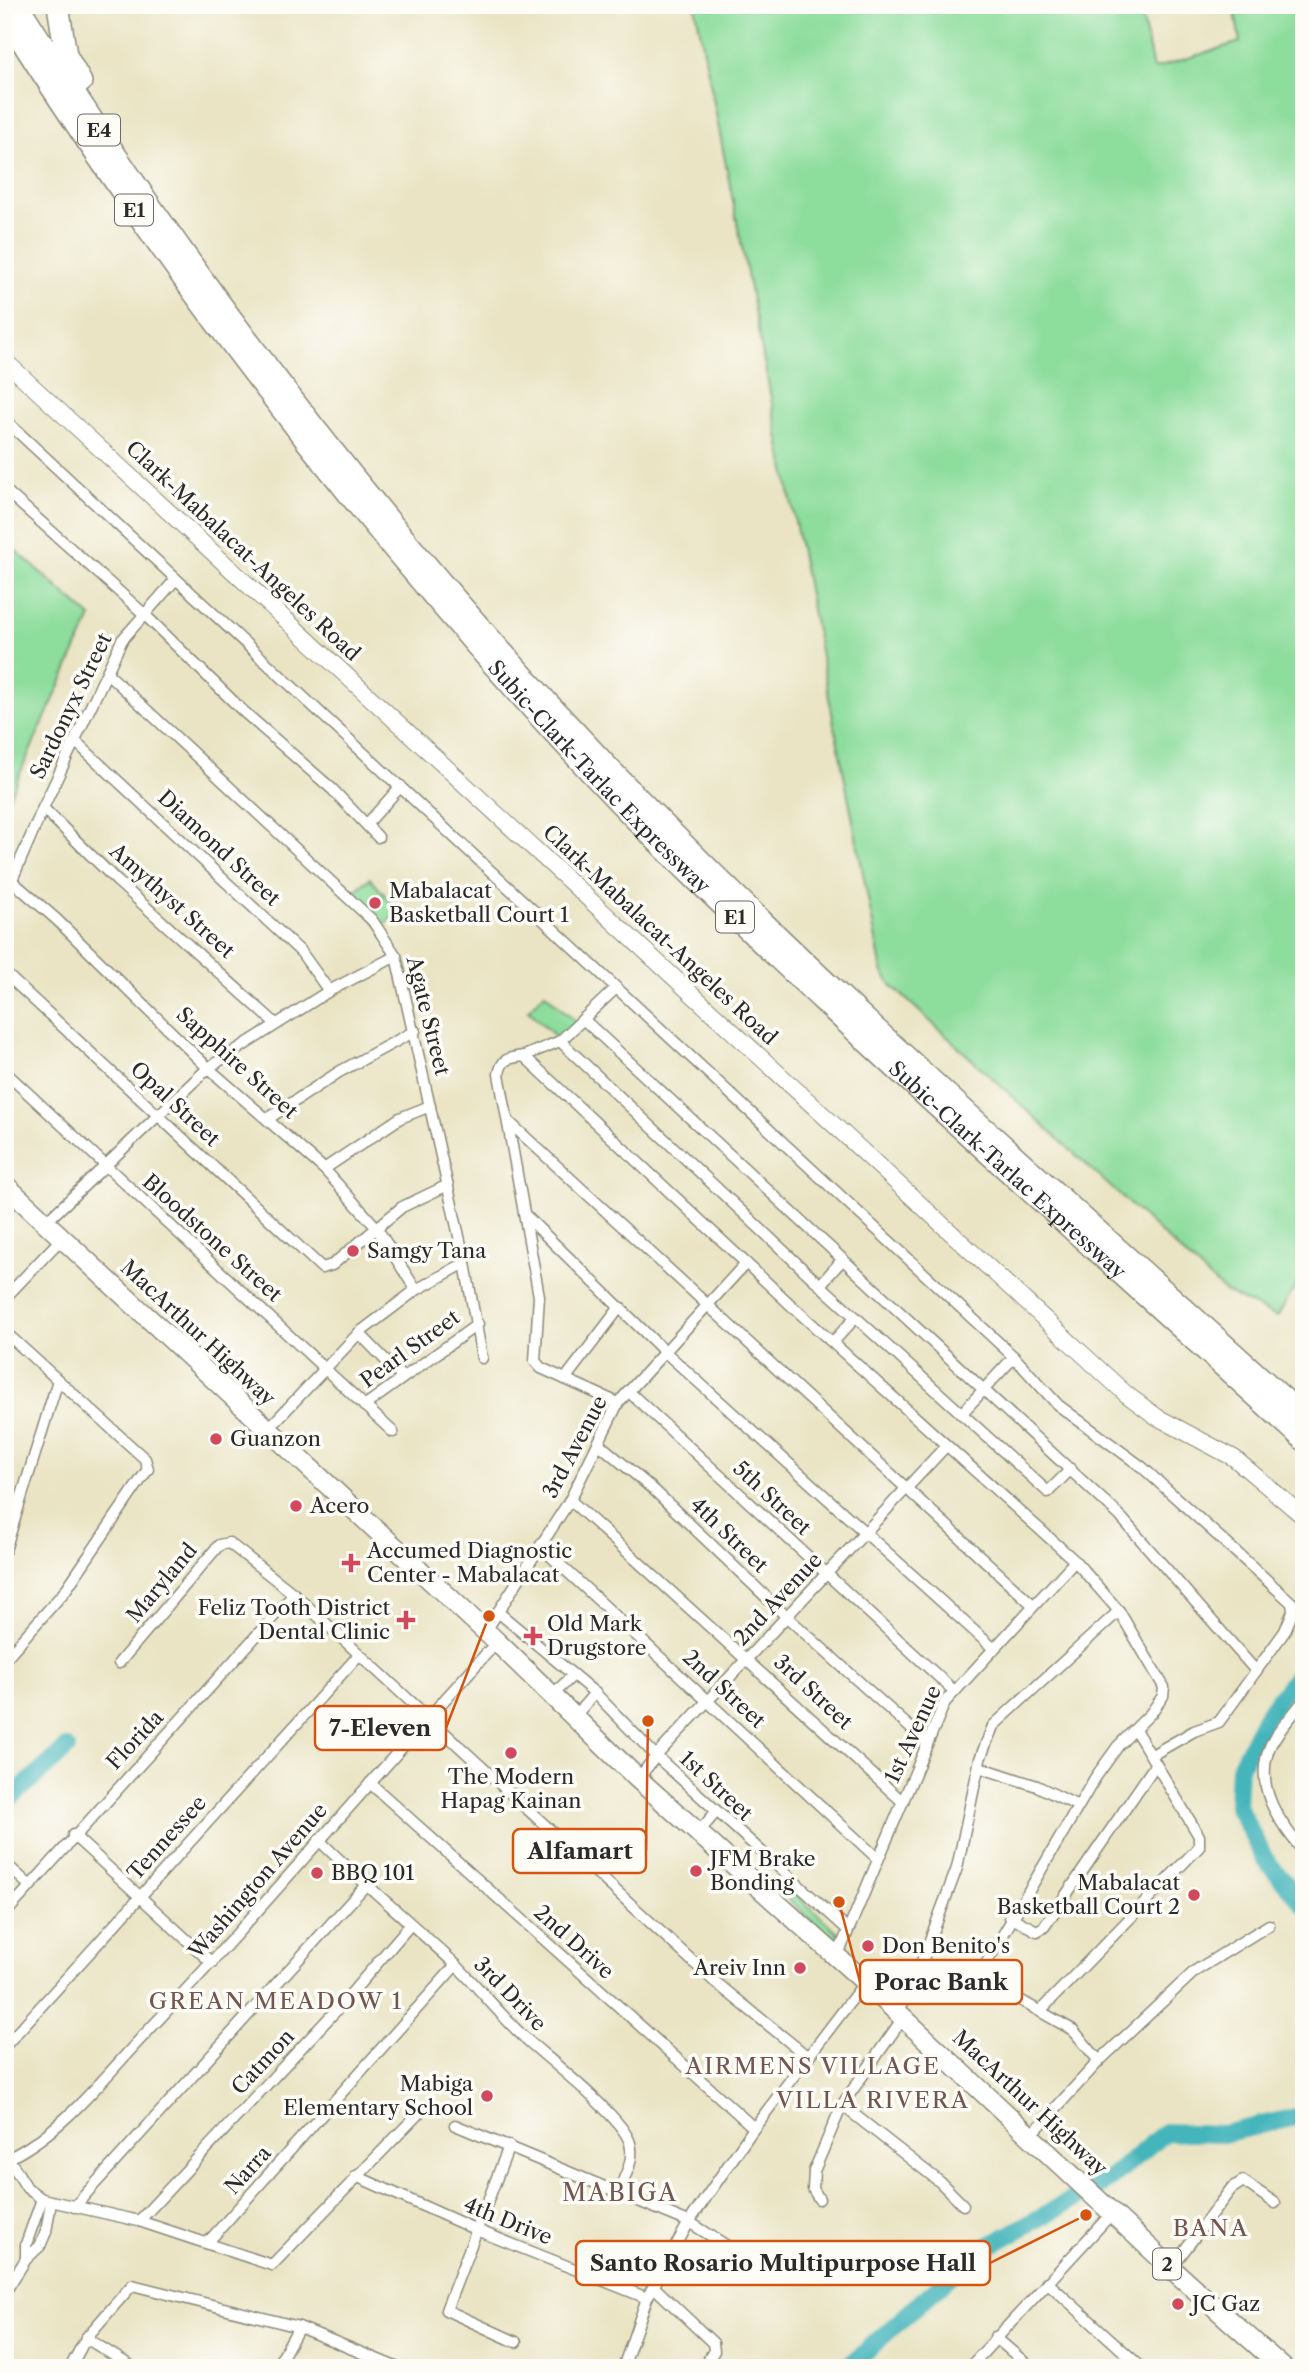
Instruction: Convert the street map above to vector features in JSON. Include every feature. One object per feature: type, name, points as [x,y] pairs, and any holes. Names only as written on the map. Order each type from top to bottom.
[{"type":"highway","name":"Subic-Clark-Tarlac Expressway","points":[[18,5],[60,72],[183,252],[355,478],[517,669],[735,896],[1304,1418]]},
{"type":"highway","points":[[58,5],[62,40],[72,68],[183,252]]},
{"type":"highway","name":"Subic-Clark-Tarlac Expressway","points":[[5,15],[160,250],[338,483],[441,607],[595,778],[724,907],[856,1032],[1304,1440]]},
{"type":"highway","points":[[5,34],[27,68],[46,80]]},
{"type":"highway","name":"MacArthur Highway","points":[[5,1185],[491,1637],[638,1780],[866,1982],[1171,2268],[1283,2368]]},
{"type":"highway","name":"MacArthur Highway","points":[[1222,2314],[1274,2368]]},
{"type":"main road","name":"Clark-Mabalacat-Angeles Road","points":[[5,361],[1117,1387],[1157,1417],[1234,1458],[1304,1517]]},
{"type":"street","points":[[5,420],[1014,1357],[1058,1405],[1142,1467],[1292,1603],[1293,1611],[1285,1631],[1215,1726],[1194,1731],[1154,1759],[1044,1927],[1037,1931],[1010,1917]]},
{"type":"street","points":[[5,489],[143,613],[244,712],[378,836]]},
{"type":"street","name":"Sardonyx Street","points":[[5,896],[122,640],[143,613],[176,579]]},
{"type":"street","name":"Agate Street","points":[[107,673],[372,920],[396,956],[466,1263],[482,1358]]},
{"type":"street","name":"Diamond Street","points":[[75,741],[301,952],[329,991]]},
{"type":"street","points":[[367,824],[401,786]]},
{"type":"street","name":"Amythyst Street","points":[[43,808],[117,881],[275,1023]]},
{"type":"street","name":"Sapphire Street","points":[[12,881],[55,919],[208,1068],[269,1118],[324,1169],[376,1227],[416,1290]]},
{"type":"street","points":[[5,1298],[52,1229],[85,1191],[88,1183],[208,1068],[275,1023],[396,956]]},
{"type":"street","name":"Opal Street","points":[[5,973],[322,1268],[332,1265],[376,1227]]},
{"type":"street","points":[[615,989],[559,1041],[524,1056],[507,1058],[501,1065],[499,1074],[539,1296],[535,1361],[541,1368],[618,1403]]},
{"type":"street","points":[[583,1018],[1119,1515],[1256,1671]]},
{"type":"street","points":[[269,1118],[339,1072],[415,1031]]},
{"type":"street","points":[[559,1041],[855,1318],[1048,1492],[1071,1469]]},
{"type":"street","points":[[524,1056],[746,1264],[1075,1562],[1119,1611],[1164,1687],[1163,1696],[1136,1731],[1105,1762],[1010,1917],[983,1969],[986,1981],[1041,2010],[1073,2031],[1099,2061]]},
{"type":"street","name":"Bloodstone Street","points":[[5,1072],[393,1432]]},
{"type":"street","points":[[324,1169],[400,1118],[430,1106]]},
{"type":"street","points":[[509,1122],[1033,1605]]},
{"type":"street","points":[[376,1227],[402,1207],[448,1185]]},
{"type":"street","points":[[526,1216],[664,1352],[867,1531],[993,1648]]},
{"type":"street","points":[[820,1285],[844,1259]]},
{"type":"street","points":[[268,1429],[359,1332],[416,1290],[466,1263]]},
{"type":"street","name":"3rd Avenue","points":[[491,1637],[498,1612],[542,1548],[570,1500],[618,1403],[746,1264]]},
{"type":"street","points":[[565,1379],[620,1307]]},
{"type":"street","points":[[833,1342],[855,1318]]},
{"type":"street","name":"Pearl Street","points":[[364,1406],[478,1324]]},
{"type":"street","points":[[5,1332],[145,1459],[147,1472],[65,1591],[5,1659]]},
{"type":"street","points":[[359,1332],[402,1377]]},
{"type":"street","points":[[961,1414],[1014,1357]]},
{"type":"street","points":[[5,1550],[58,1380]]},
{"type":"street","name":"5th Street","points":[[628,1391],[953,1690]]},
{"type":"street","name":"4th Street","points":[[598,1444],[654,1491],[787,1617],[926,1742]]},
{"type":"street","name":"2nd Avenue","points":[[638,1780],[656,1756],[946,1446]]},
{"type":"street","name":"3rd Street","points":[[570,1500],[749,1659],[903,1802]]},
{"type":"street","name":"Maryland","points":[[119,1663],[223,1543],[235,1547],[294,1594],[358,1656],[429,1716],[704,1971],[808,2057]]},
{"type":"street","name":"2nd Street","points":[[542,1548],[878,1859]]},
{"type":"street","name":"1st Avenue","points":[[837,1957],[926,1742],[953,1690],[1075,1562]]},
{"type":"street","name":"Florida","points":[[5,1914],[73,1835],[294,1594]]},
{"type":"street","points":[[819,2199],[813,2189],[814,2171],[842,2105],[900,2015],[957,1868],[985,1742],[993,1726],[1006,1711],[1119,1611]]},
{"type":"street","name":"1st Street","points":[[498,1612],[595,1693],[656,1756],[848,1930]]},
{"type":"street","name":"Washington Avenue","points":[[7,2160],[47,2134],[212,1963],[429,1716],[491,1637]]},
{"type":"street","name":"Tennessee","points":[[5,2046],[358,1656]]},
{"type":"street","points":[[552,1696],[573,1675]]},
{"type":"street","points":[[574,1717],[595,1693]]},
{"type":"street","points":[[1304,1700],[1272,1743],[1266,1778],[1268,1796],[1275,1814],[1304,1852]]},
{"type":"street","points":[[1041,2010],[1199,1847],[1199,1836],[1136,1731]]},
{"type":"street","points":[[979,1767],[1037,1786],[1078,1806]]},
{"type":"street","name":"2nd Drive","points":[[370,1783],[754,2128]]},
{"type":"street","points":[[698,1833],[716,1812]]},
{"type":"street","points":[[73,1835],[212,1963]]},
{"type":"street","name":"3rd Drive","points":[[319,1840],[365,1886],[456,1965],[523,2037],[600,2105],[630,2141],[631,2164],[618,2193]]},
{"type":"street","points":[[735,1865],[752,1845]]},
{"type":"street","points":[[5,1863],[30,1886]]},
{"type":"street","points":[[75,2207],[365,1886]]},
{"type":"street","name":"Catmon","points":[[139,2221],[343,2003],[410,1924]]},
{"type":"street","points":[[1031,2135],[1099,2061],[1195,1971],[1269,1925]]},
{"type":"street","name":"Narra","points":[[208,2242],[456,1965]]},
{"type":"street","points":[[623,2368],[647,2298],[655,2288],[689,2222],[754,2128],[866,1982]]},
{"type":"street","points":[[842,2105],[940,2182],[962,2205]]},
{"type":"street","points":[[7,2160],[27,2188],[46,2200],[139,2221],[208,2242],[272,2266],[419,2113]]},
{"type":"street","points":[[455,2125],[689,2222],[735,2251],[751,2268]]},
{"type":"street","points":[[509,2147],[479,2231],[446,2311],[516,2342]]},
{"type":"street","name":"4th Drive","points":[[356,2176],[479,2231],[647,2298]]},
{"type":"street","points":[[1171,2268],[1231,2189],[1243,2181],[1275,2203]]},
{"type":"street","points":[[5,2292],[26,2259],[40,2246],[46,2232],[46,2200]]},
{"type":"street","points":[[969,2368],[1047,2282],[1107,2206]]},
{"type":"street","points":[[1047,2282],[1142,2368]]},
{"type":"street","points":[[71,2368],[86,2338],[132,2285],[299,2327],[398,2368]]},
{"type":"street","points":[[655,2288],[713,2343],[714,2351],[703,2368]]},
{"type":"street","points":[[276,2368],[299,2327]]},
{"type":"street","points":[[995,2337],[1031,2368]]},
{"type":"street","points":[[86,2338],[134,2368]]},
{"type":"green space","points":[[695,5],[1140,5],[1153,69],[1240,42],[1234,5],[1304,5],[1304,1272],[1277,1317],[1225,1292],[892,986],[882,971]]},
{"type":"green space","points":[[5,541],[91,617],[5,806]]},
{"type":"green space","name":"Mabalacat Basketball Court 1","points":[[370,878],[399,912],[380,928],[351,894]]},
{"type":"green space","points":[[545,993],[576,1022],[559,1040],[528,1010]]},
{"type":"green space","points":[[784,1884],[841,1935],[835,1941],[778,1890]]},
{"type":"waterway","points":[[1304,1666],[1265,1717],[1239,1768],[1237,1806],[1265,1859],[1304,1905]]},
{"type":"waterway","points":[[5,1803],[67,1748]]},
{"type":"waterway","points":[[847,2368],[976,2253],[1110,2179],[1165,2132],[1223,2134],[1304,2115]]},
{"type":"place","name":"Mabalacat Basketball Court 1","points":[[375,903]]},
{"type":"place","name":"Samgy Tana","points":[[353,1251]]},
{"type":"place","name":"Guanzon","points":[[216,1439]]},
{"type":"place","name":"Acero","points":[[296,1506]]},
{"type":"place","name":"Accumed Diagnostic Center - Mabalacat","points":[[351,1563]]},
{"type":"place","name":"7-Eleven","points":[[489,1616]]},
{"type":"place","name":"Feliz Tooth District Dental Clinic","points":[[406,1620]]},
{"type":"place","name":"Old Mark Drugstore","points":[[533,1636]]},
{"type":"place","name":"Alfamart","points":[[648,1721]]},
{"type":"place","name":"The Modern Hapag Kainan","points":[[511,1753]]},
{"type":"place","name":"JFM Brake Bonding","points":[[696,1871]]},
{"type":"place","name":"BBQ 101","points":[[317,1873]]},
{"type":"place","name":"Mabalacat Basketball Court 2","points":[[1194,1895]]},
{"type":"place","name":"Porac Bank","points":[[839,1902]]},
{"type":"place","name":"Don Benito's","points":[[868,1946]]},
{"type":"place","name":"Areiv Inn","points":[[800,1968]]},
{"type":"place","name":"Mabiga Elementary School","points":[[487,2096]]},
{"type":"place","name":"Santo Rosario Multipurpose Hall","points":[[1086,2215]]},
{"type":"place","name":"JC Gaz","points":[[1178,2304]]},
{"type":"district","name":"GREAN MEADOW 1","points":[[276,2001]]},
{"type":"district","name":"AIRMENS VILLAGE","points":[[813,2066]]},
{"type":"district","name":"VILLA RIVERA","points":[[873,2100]]},
{"type":"district","name":"MABIGA","points":[[620,2193]]},
{"type":"district","name":"BANA","points":[[1211,2228]]}]
